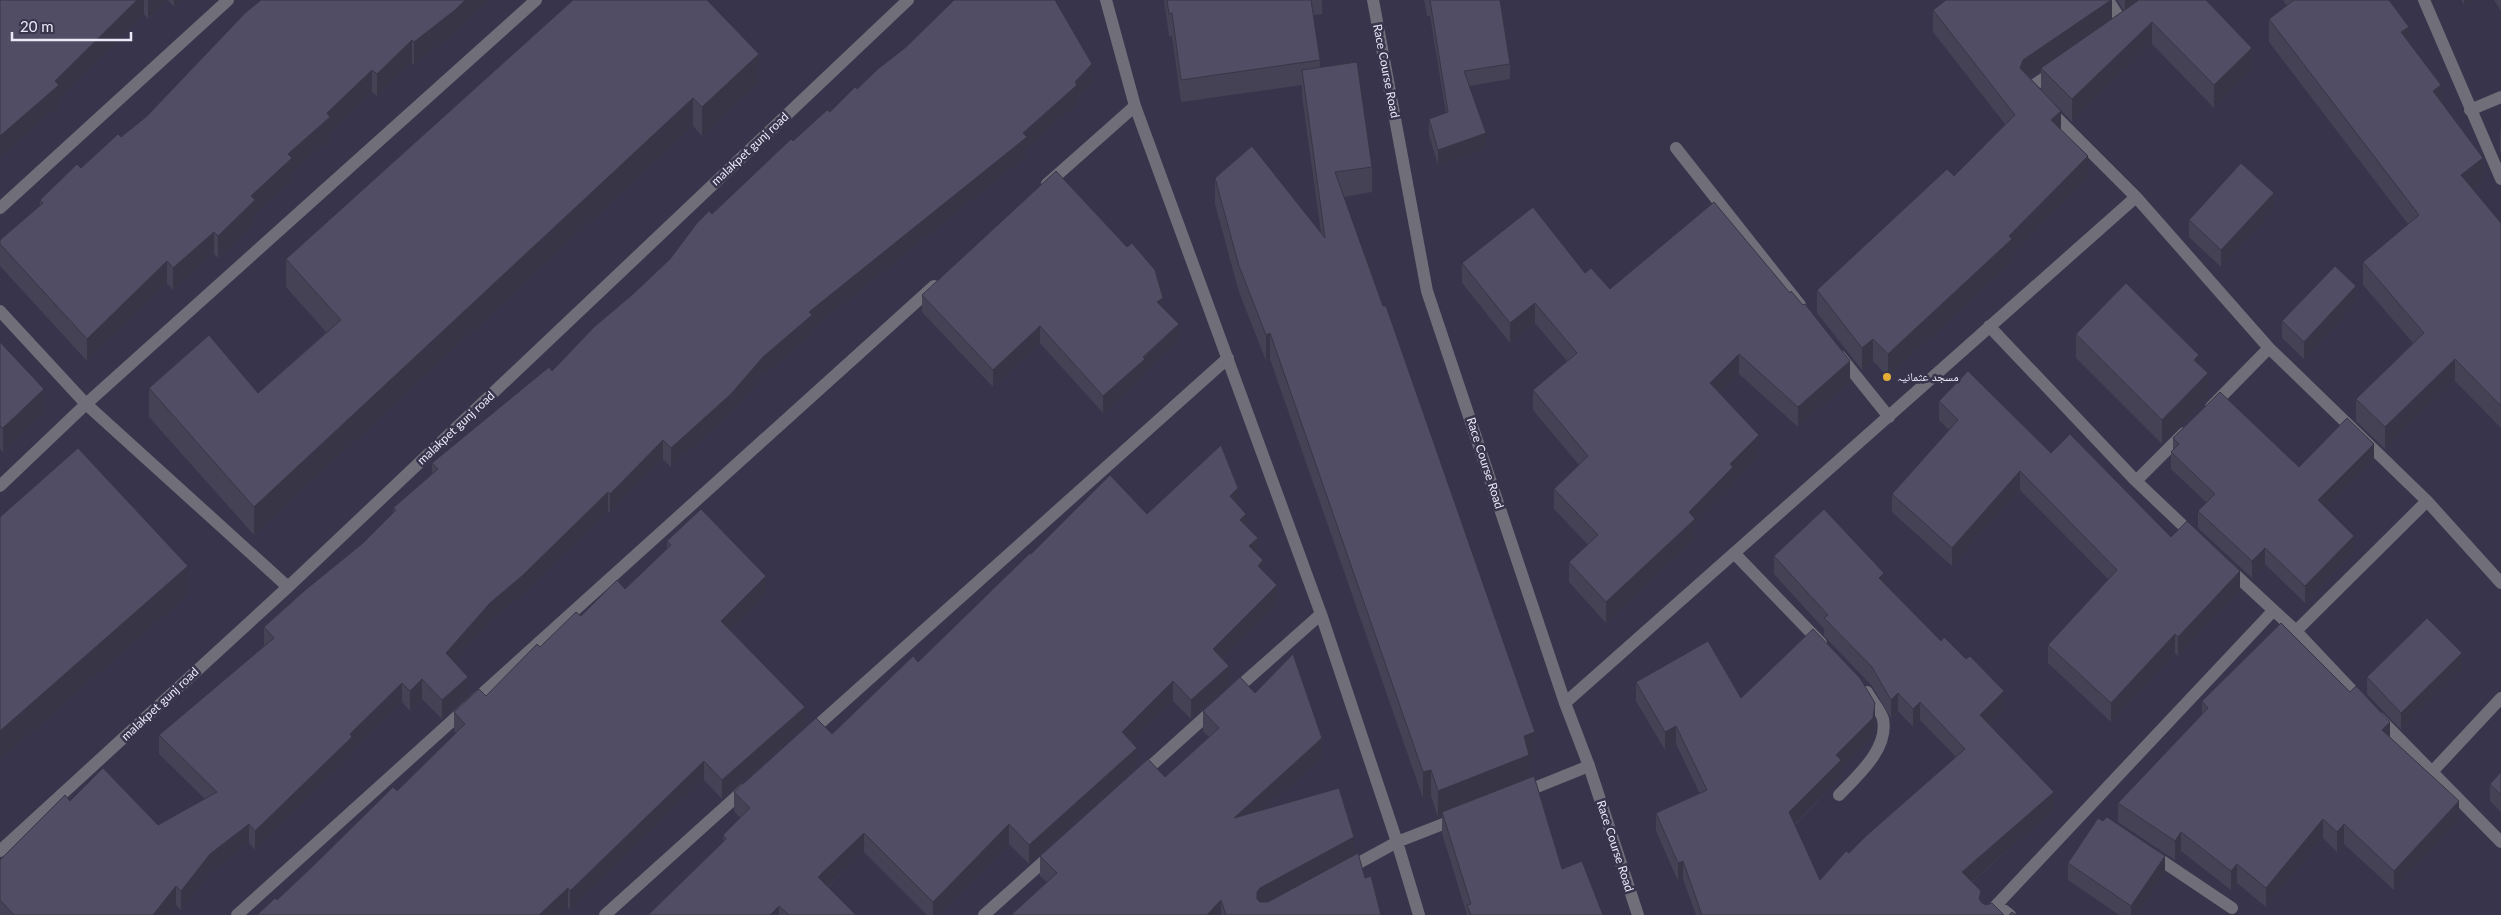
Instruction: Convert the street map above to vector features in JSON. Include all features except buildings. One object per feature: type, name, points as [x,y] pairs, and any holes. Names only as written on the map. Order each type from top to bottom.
[{"type":"street","points":[[0,208],[228,0]]},
{"type":"street","points":[[0,486],[86,404],[536,0]]},
{"type":"street","name":"malakpet gunj road","points":[[0,851],[288,586],[908,0]]},
{"type":"street","points":[[1106,0],[1134,106],[1228,358],[1320,614],[1397,842],[1419,915]]},
{"type":"street","name":"Race Course Road","points":[[1373,0],[1427,291],[1638,915]]},
{"type":"street","points":[[2108,0],[2120,27],[2137,14]]},
{"type":"street","points":[[2424,0],[2501,179]]},
{"type":"street","points":[[2068,62],[2028,89],[2136,196],[2269,348],[2427,501],[2501,583]]},
{"type":"street","points":[[2470,110],[2501,97]]},
{"type":"street","points":[[1038,192],[1134,106]]},
{"type":"street","points":[[1676,148],[1810,317]]},
{"type":"street","points":[[1565,703],[2136,196]]},
{"type":"street","points":[[237,915],[942,280]]},
{"type":"street","points":[[0,311],[86,404],[288,586]]},
{"type":"street","points":[[1989,326],[2136,481],[2201,542]]},
{"type":"street","points":[[1834,348],[1889,417]]},
{"type":"street","points":[[2136,481],[2269,348]]},
{"type":"street","points":[[798,742],[1228,358]]},
{"type":"street","points":[[2296,631],[2427,501]]},
{"type":"street","points":[[1734,553],[1826,649]]},
{"type":"street","points":[[2215,556],[2296,631],[2431,773],[2501,842]]},
{"type":"street","points":[[1987,915],[2090,813],[2273,611]]},
{"type":"street","points":[[1130,784],[1320,614]]},
{"type":"street","points":[[1839,795],[1868,764],[1881,739],[1883,719],[1860,684]]},
{"type":"street","points":[[2431,773],[2501,698]]},
{"type":"street","points":[[1507,798],[1589,766]]},
{"type":"street","points":[[605,915],[754,782]]},
{"type":"street","points":[[1338,874],[1397,842],[1470,813]]},
{"type":"street","points":[[984,915],[1064,843]]},
{"type":"street","points":[[2143,848],[2232,908]]},
{"type":"street","points":[[1997,905],[2010,915]]},
{"type":"place","name":"مسجد عثمانیہ","points":[[1887,377]]}]
